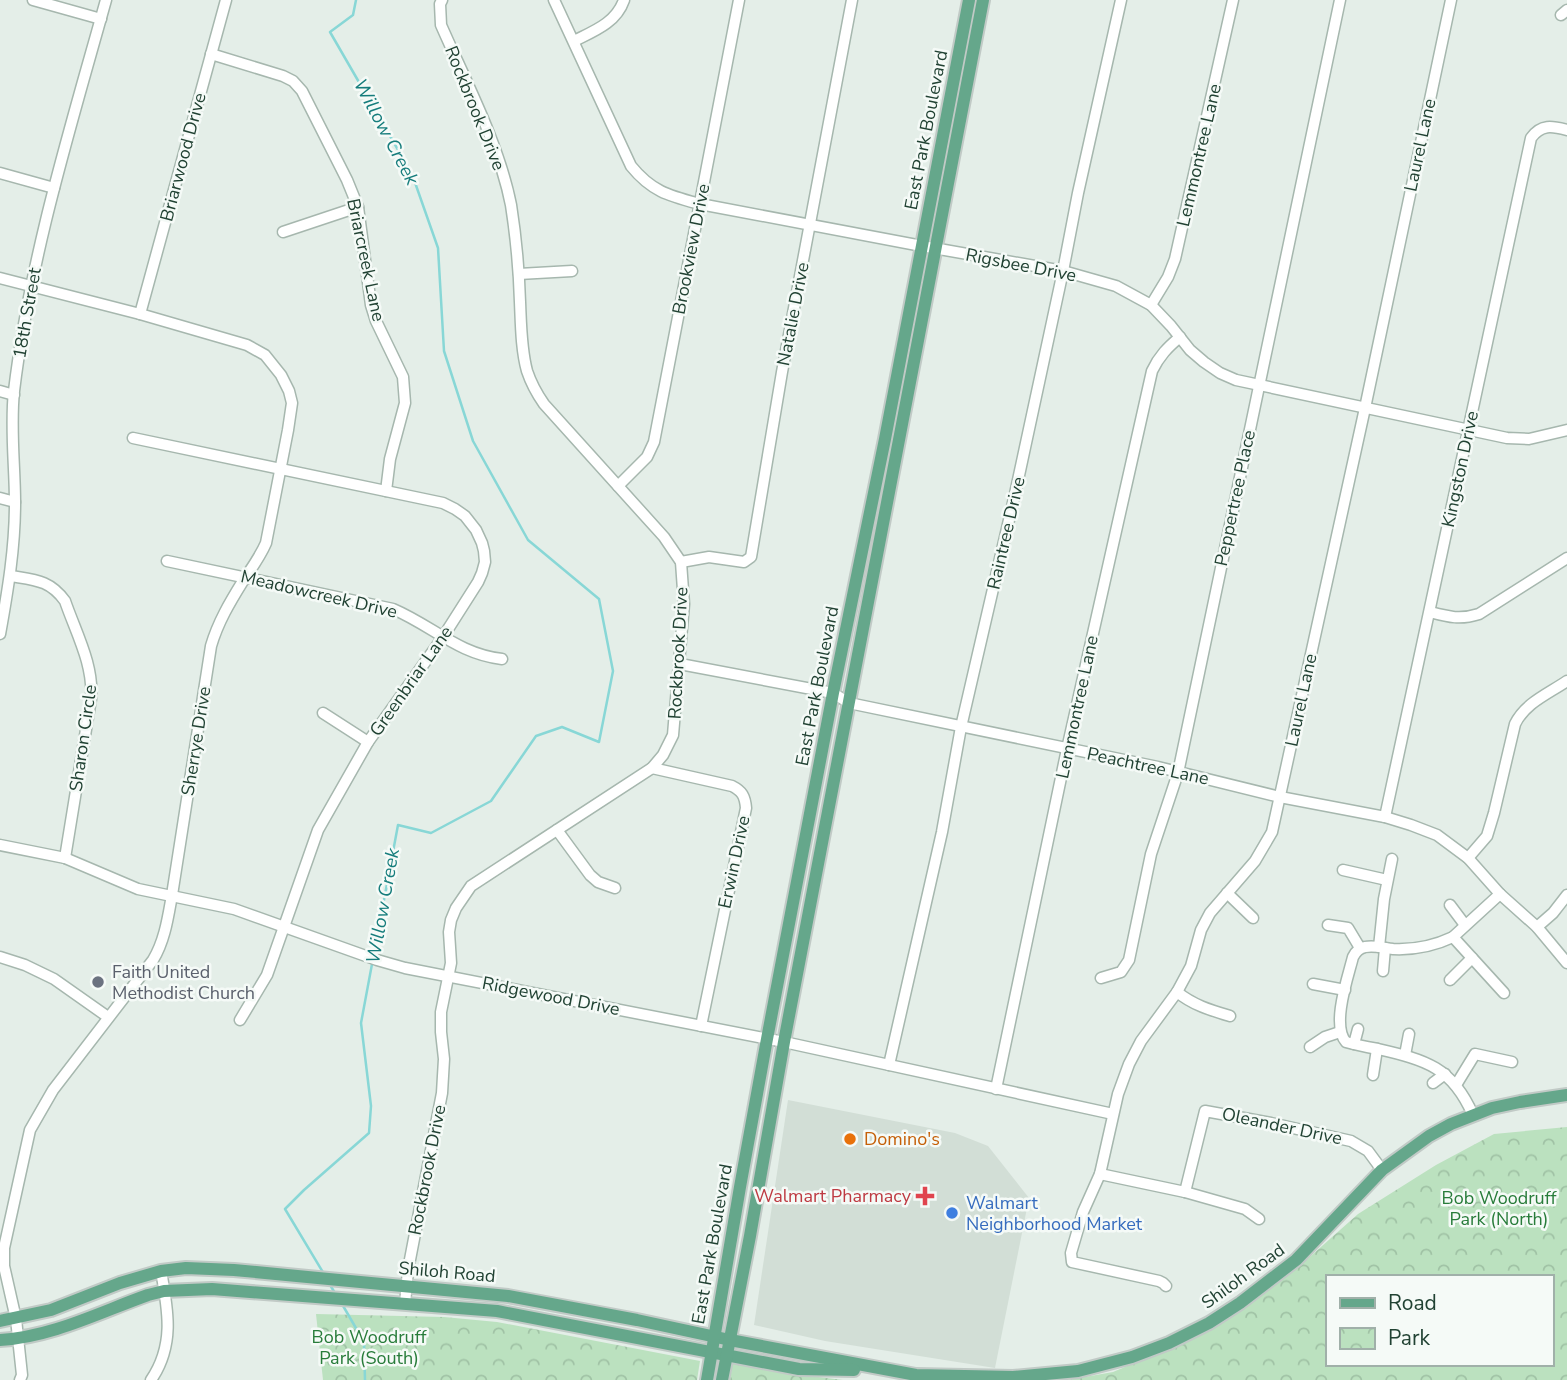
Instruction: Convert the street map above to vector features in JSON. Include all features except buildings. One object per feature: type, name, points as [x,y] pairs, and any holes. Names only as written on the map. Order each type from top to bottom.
[{"type":"main road","name":"East Park Boulevard","points":[[707,1380],[767,1039],[969,0]]},
{"type":"main road","name":"East Park Boulevard","points":[[722,1380],[783,1042],[983,0]]},
{"type":"main road","name":"Shiloh Road","points":[[0,1321],[51,1310],[120,1283],[161,1271],[215,1269],[518,1297],[918,1375],[1043,1375],[1100,1366],[1132,1357],[1169,1343],[1209,1322],[1240,1303],[1296,1259],[1382,1170],[1429,1136],[1473,1115],[1520,1101],[1567,1095]]},
{"type":"main road","name":"Shiloh Road","points":[[0,1339],[19,1339],[46,1333],[149,1295],[212,1289],[497,1311],[799,1369],[893,1371]]},
{"type":"street","points":[[33,0],[101,19]]},
{"type":"street","name":"18th Street","points":[[0,634],[11,576],[14,540],[14,395],[31,286],[54,188],[106,0]]},
{"type":"street","name":"Briarwood Drive","points":[[140,314],[226,0]]},
{"type":"street","name":"Rockbrook Drive","points":[[405,1304],[442,1093],[444,1059],[441,1012],[451,963],[451,920],[462,897],[471,886],[652,768],[663,755],[673,735],[684,604],[681,562],[664,537],[544,404],[534,389],[524,354],[519,274],[510,204],[492,142],[441,25],[442,0]]},
{"type":"street","name":"Rigsbee Drive","points":[[554,0],[631,166],[643,179],[667,195],[700,204],[1063,271],[1116,286],[1151,305],[1190,350],[1220,373],[1236,380],[1507,438],[1529,439],[1567,430]]},
{"type":"street","points":[[574,41],[606,24],[624,0]]},
{"type":"street","name":"Brookview Drive","points":[[618,486],[647,457],[654,442],[740,0]]},
{"type":"street","name":"Natalie Drive","points":[[681,562],[709,557],[744,562],[751,557],[782,372],[852,0]]},
{"type":"street","name":"Raintree Drive","points":[[889,1065],[942,832],[961,727],[1015,494],[1121,0]]},
{"type":"street","name":"Lemmontree Lane","points":[[1151,305],[1168,277],[1175,259],[1233,0]]},
{"type":"street","name":"Peppertree Place","points":[[1101,978],[1115,976],[1129,960],[1152,854],[1178,773],[1340,0]]},
{"type":"street","name":"Laurel Lane","points":[[1166,1286],[1159,1281],[1072,1262],[1071,1253],[1083,1212],[1100,1174],[1112,1114],[1125,1074],[1141,1041],[1177,992],[1191,966],[1201,930],[1210,914],[1255,861],[1272,832],[1451,0]]},
{"type":"street","name":"Briarcreek Lane","points":[[211,54],[293,81],[302,91],[358,207],[371,304],[376,321],[403,377],[405,388],[404,412],[394,441],[386,491]]},
{"type":"street","name":"Kingston Drive","points":[[1385,817],[1531,138],[1537,130],[1545,127],[1567,130]]},
{"type":"street","points":[[0,173],[54,188]]},
{"type":"street","points":[[283,232],[358,207]]},
{"type":"street","points":[[519,274],[572,271]]},
{"type":"street","name":"Sherrye Drive","points":[[0,278],[247,345],[265,355],[275,365],[286,383],[292,403],[266,543],[217,628],[211,646],[172,895],[159,949],[52,1090],[30,1130],[4,1248],[4,1266],[19,1339],[22,1375],[20,1380]]},
{"type":"street","name":"Lemmontree Lane","points":[[996,1089],[1067,749],[1152,371],[1158,358],[1180,337]]},
{"type":"street","points":[[0,391],[14,395]]},
{"type":"street","name":"Greenbriar Lane","points":[[133,438],[443,503],[465,516],[482,543],[485,562],[478,582],[443,637],[368,742],[318,830],[267,975],[240,1020]]},
{"type":"street","points":[[0,498],[15,502]]},
{"type":"street","points":[[1430,612],[1457,618],[1479,614],[1567,558]]},
{"type":"street","name":"Meadowcreek Drive","points":[[167,561],[393,609],[414,617],[465,650],[502,659]]},
{"type":"street","name":"Sharon Circle","points":[[11,576],[43,582],[54,588],[62,597],[93,684],[65,858]]},
{"type":"street","name":"Peachtree Lane","points":[[680,664],[833,693],[849,702],[1158,767],[1411,825],[1437,835],[1468,858],[1500,894],[1536,927],[1567,963]]},
{"type":"street","points":[[1468,858],[1487,836],[1514,724],[1527,707],[1567,681]]},
{"type":"street","points":[[323,713],[368,742]]},
{"type":"street","name":"Erwin Drive","points":[[652,768],[732,786],[740,790],[745,797],[746,808],[701,1026]]},
{"type":"street","points":[[557,830],[590,875],[615,888]]},
{"type":"street","name":"Ridgewood Drive","points":[[0,845],[65,858],[138,889],[231,908],[405,968],[783,1042],[1112,1114]]},
{"type":"street","points":[[1382,971],[1387,880],[1392,859]]},
{"type":"street","points":[[1343,870],[1387,880]]},
{"type":"street","points":[[1227,893],[1253,918]]},
{"type":"street","points":[[1473,1115],[1456,1086],[1445,1074],[1428,1063],[1346,1042],[1340,1032],[1340,1017],[1353,957],[1360,948],[1419,948],[1438,943],[1453,937],[1500,894]]},
{"type":"street","points":[[1536,927],[1553,914],[1567,895]]},
{"type":"street","points":[[1450,905],[1465,925]]},
{"type":"street","points":[[1328,925],[1348,928],[1360,948]]},
{"type":"street","points":[[1453,937],[1504,993]]},
{"type":"street","points":[[0,957],[54,979],[108,1017]]},
{"type":"street","points":[[1450,980],[1472,958]]},
{"type":"street","points":[[1313,984],[1345,990]]},
{"type":"street","points":[[1177,992],[1190,1002],[1230,1016]]},
{"type":"street","points":[[1354,1044],[1358,1029]]},
{"type":"street","points":[[1310,1047],[1325,1037],[1340,1032]]},
{"type":"street","points":[[1405,1055],[1409,1034]]},
{"type":"street","points":[[1373,1075],[1377,1049]]},
{"type":"street","points":[[1456,1086],[1475,1054],[1511,1062]]},
{"type":"street","points":[[1433,1083],[1445,1074]]},
{"type":"street","name":"Oleander Drive","points":[[1185,1192],[1205,1111],[1351,1142],[1368,1151],[1382,1170]]},
{"type":"street","points":[[1100,1174],[1185,1192],[1245,1209],[1259,1219]]},
{"type":"street","points":[[151,1380],[162,1357],[169,1316],[161,1271]]},
{"type":"shaded area","points":[[788,1100],[955,1133],[988,1146],[1029,1198],[995,1368],[825,1341],[754,1325]]},
{"type":"green space","name":"Bob Woodruff Park (North)","points":[[1567,1127],[1567,1380],[1068,1380],[1113,1372],[1210,1331],[1295,1270],[1358,1214],[1436,1165],[1494,1134]]},
{"type":"green space","name":"Bob Woodruff Park (South)","points":[[316,1314],[444,1317],[497,1322],[700,1361],[697,1380],[323,1380]]},
{"type":"green space","points":[[733,1360],[810,1376],[843,1380],[730,1380]]},
{"type":"waterway","name":"Willow Creek","points":[[324,1274],[285,1209],[369,1133],[371,1106],[361,1023],[398,825],[431,833],[491,801],[536,736],[562,727],[599,742],[613,671],[599,599],[528,540],[473,441],[444,351],[438,248],[412,174],[330,32],[353,15],[356,0]]},
{"type":"waterway","name":"Willow Creek","points":[[329,1283],[336,1295]]},
{"type":"waterway","name":"Willow Creek","points":[[342,1304],[364,1342],[365,1380]]},
{"type":"place","name":"Faith United Methodist Church","points":[[98,982]]},
{"type":"place","name":"Domino's","points":[[850,1139]]},
{"type":"place","name":"Walmart Pharmacy","points":[[925,1196]]},
{"type":"place","name":"Walmart Neighborhood Market","points":[[952,1213]]}]
